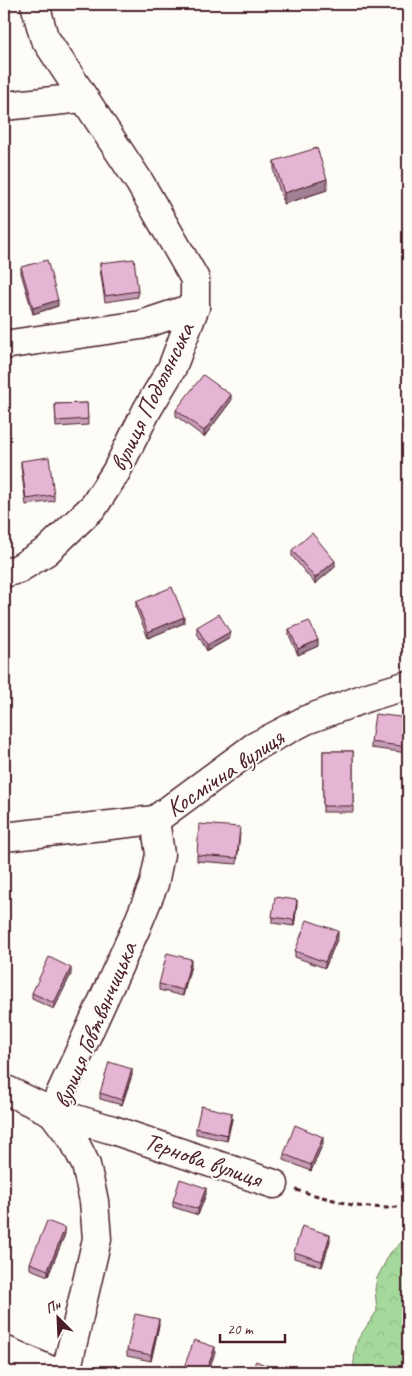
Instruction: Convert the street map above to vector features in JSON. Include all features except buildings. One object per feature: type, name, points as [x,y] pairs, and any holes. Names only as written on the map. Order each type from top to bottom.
[{"type":"street","name":"вулиця Подолянська","points":[[4,573],[18,568],[47,551],[94,506],[116,472],[147,410],[172,368],[195,307],[195,279],[140,183],[44,37],[35,4]]},
{"type":"street","points":[[4,106],[83,98]]},
{"type":"street","points":[[4,345],[141,325],[195,307]]},
{"type":"street","name":"Космічна вулиця","points":[[155,820],[254,747],[306,720],[368,697],[408,685]]},
{"type":"street","points":[[4,837],[155,820]]},
{"type":"street","name":"вулиця Говтвянчицька","points":[[66,1372],[97,1239],[94,1201],[86,1165],[74,1141],[52,1112],[136,928],[154,884],[160,854],[155,820]]},
{"type":"street","name":"Тернова вулиця","points":[[4,1090],[52,1112],[274,1184]]},
{"type":"street","points":[[4,1350],[54,1372]]},
{"type":"path","name":"Тернова вулиця","points":[[274,1184],[356,1206],[386,1208],[408,1206]]},
{"type":"green space","points":[[408,1231],[408,1372],[353,1372],[358,1339],[377,1311],[375,1289],[377,1278],[390,1253],[405,1239]]}]
